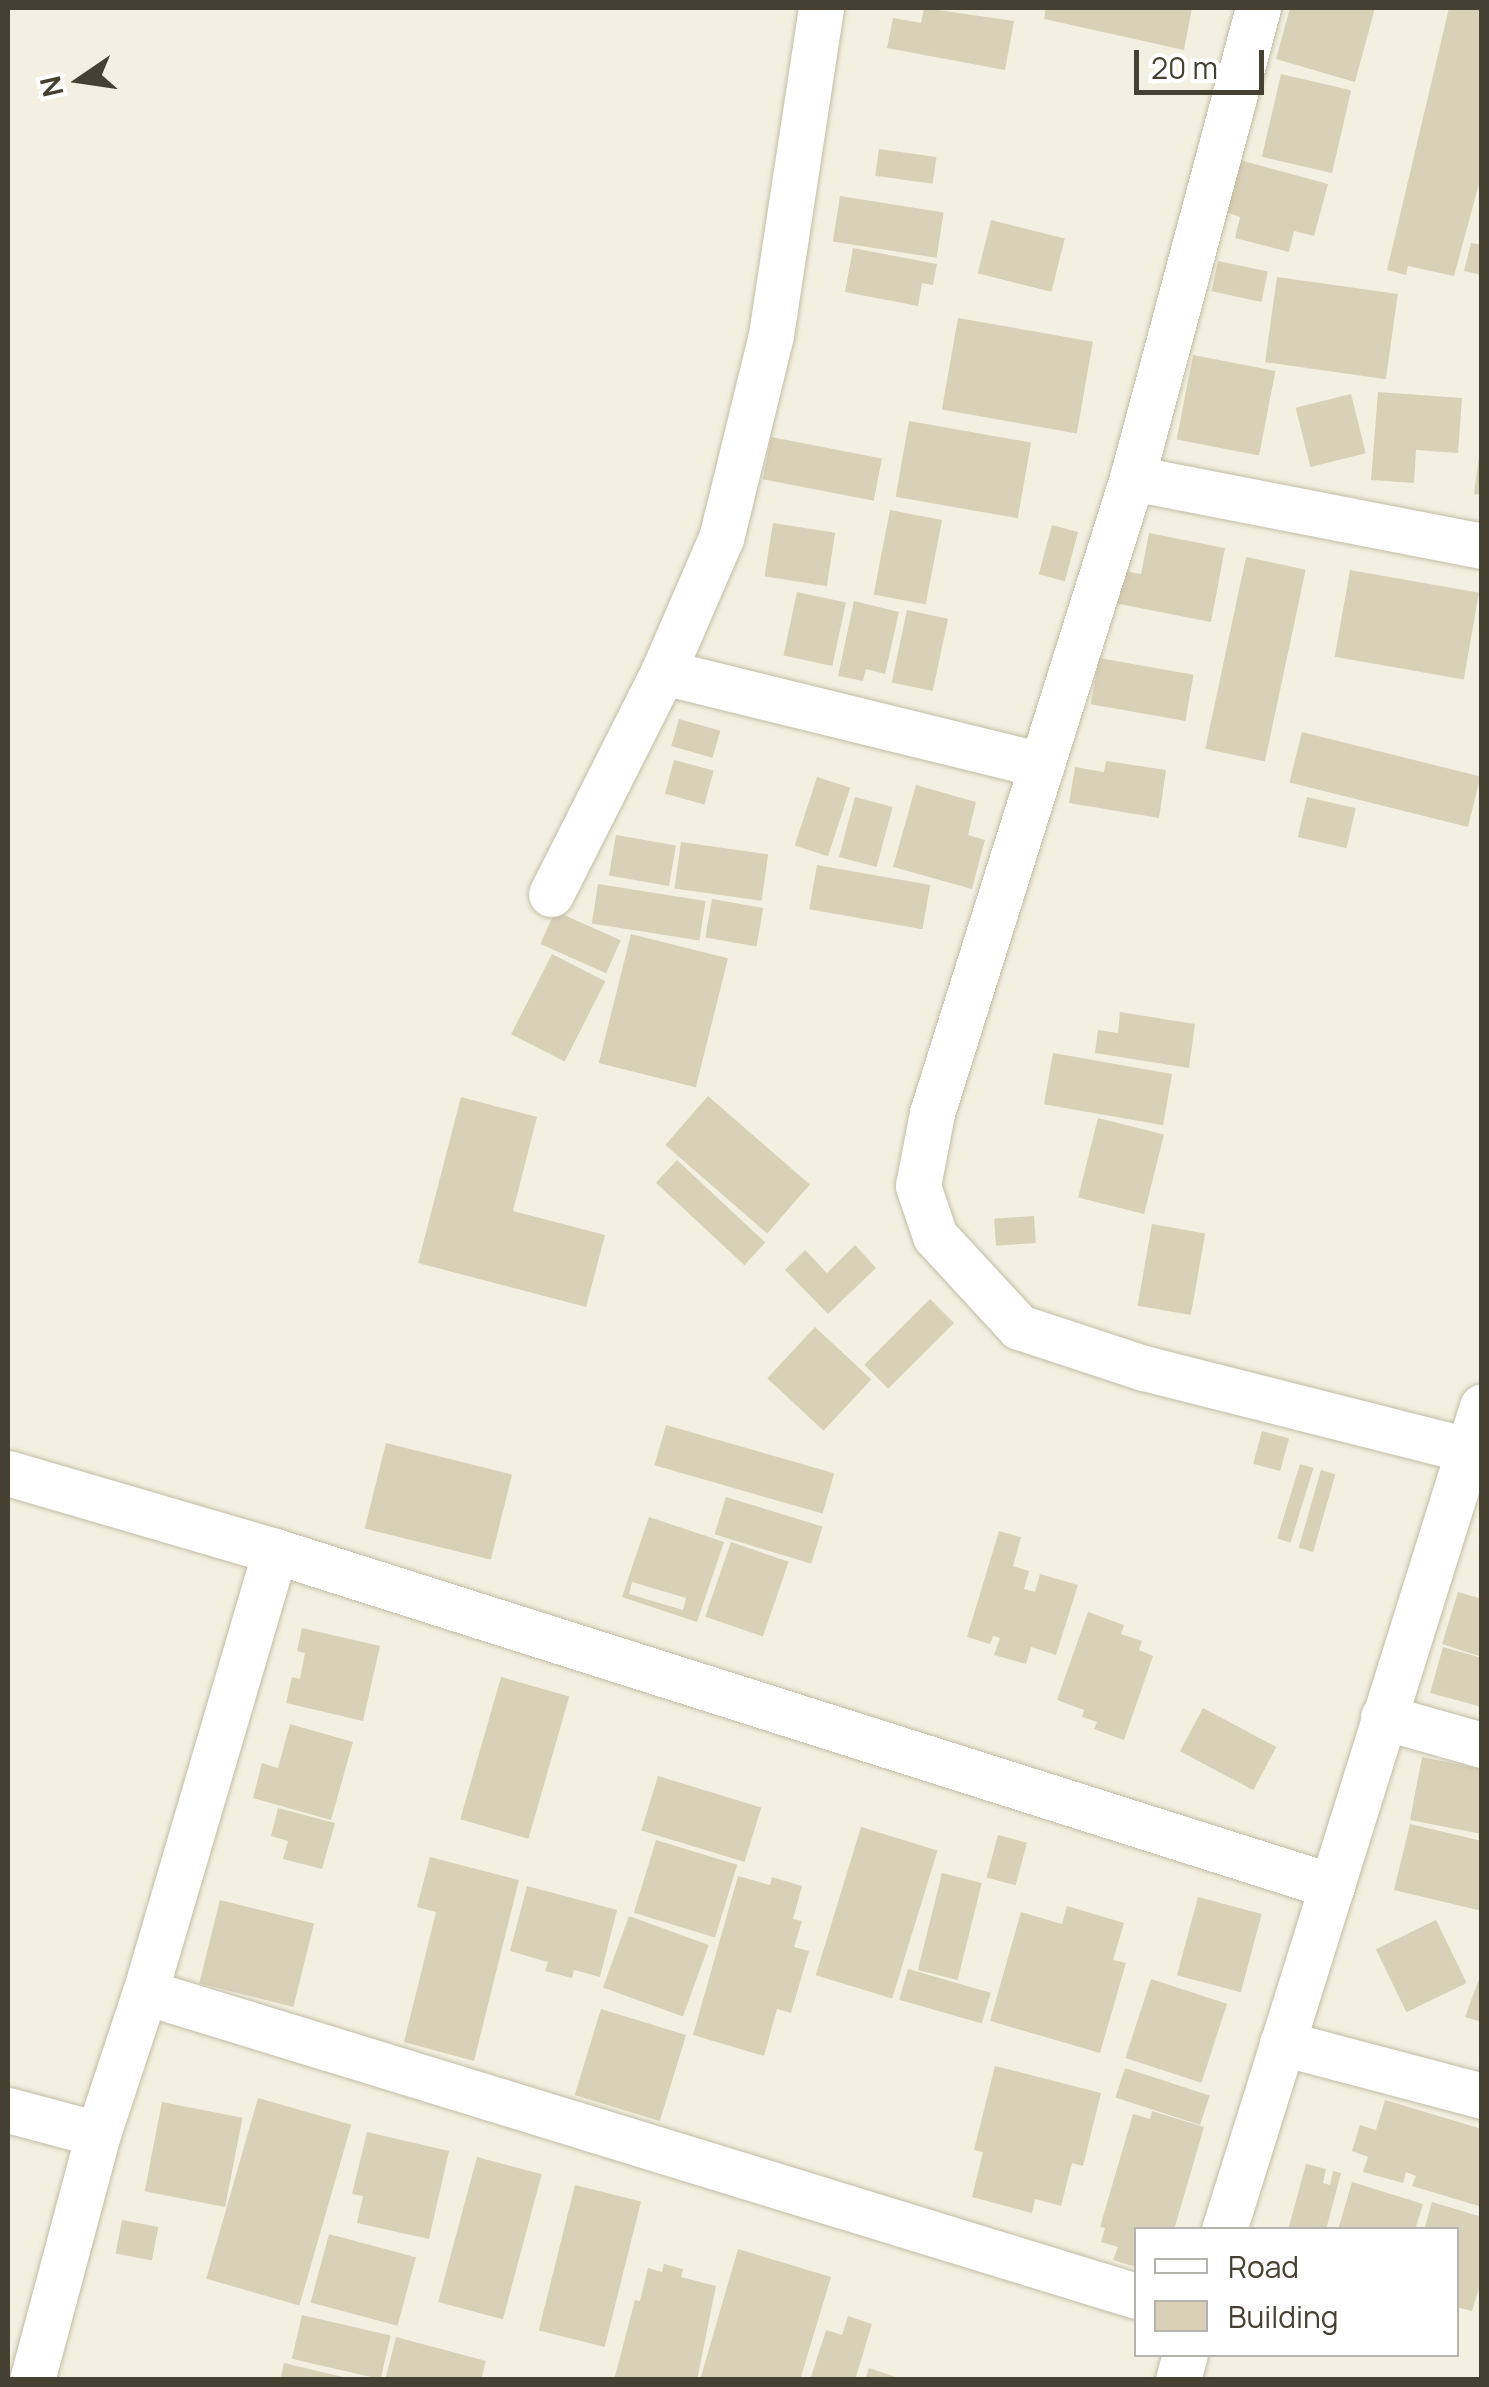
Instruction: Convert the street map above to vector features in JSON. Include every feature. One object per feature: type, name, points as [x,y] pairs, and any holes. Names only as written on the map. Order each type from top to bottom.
[{"type":"street","points":[[551,894],[663,672],[721,538],[771,335],[821,8]]},
{"type":"street","points":[[1258,8],[1132,478],[932,1113],[918,1186],[935,1236],[1018,1327],[1144,1368],[1468,1450]]},
{"type":"street","points":[[1132,478],[1482,546]]},
{"type":"street","points":[[663,672],[1042,765]]},
{"type":"street","points":[[1225,2227],[1482,1406]]},
{"type":"street","points":[[8,1473],[275,1551],[1332,1886]]},
{"type":"street","points":[[32,2380],[98,2134],[145,1992],[275,1551]]},
{"type":"street","points":[[1383,1717],[1482,1745]]},
{"type":"street","points":[[145,1992],[1134,2295]]},
{"type":"street","points":[[1282,2043],[1482,2096]]},
{"type":"street","points":[[8,2110],[98,2134]]},
{"type":"building","points":[[924,8],[1014,21],[1005,70],[887,48],[893,18],[921,23]]},
{"type":"building","points":[[1046,8],[1192,8],[1184,50],[1044,19]]},
{"type":"building","points":[[1290,8],[1375,8],[1355,82],[1276,59]]},
{"type":"building","points":[[1449,8],[1482,8],[1482,173],[1454,276],[1408,266],[1406,275],[1387,270]]},
{"type":"building","points":[[1281,74],[1351,90],[1332,173],[1262,157]]},
{"type":"building","points":[[879,149],[936,157],[933,184],[875,176]]},
{"type":"building","points":[[1240,160],[1328,184],[1314,236],[1294,231],[1289,252],[1235,238],[1240,217],[1226,212]]},
{"type":"building","points":[[840,196],[944,212],[937,258],[833,241]]},
{"type":"building","points":[[991,220],[1065,238],[1051,292],[978,273]]},
{"type":"building","points":[[1471,243],[1482,245],[1482,275],[1464,271]]},
{"type":"building","points":[[853,248],[937,264],[933,285],[922,283],[918,306],[845,292]]},
{"type":"building","points":[[1218,261],[1268,272],[1261,302],[1212,291]]},
{"type":"building","points":[[1277,277],[1398,294],[1386,379],[1265,362]]},
{"type":"building","points":[[958,318],[1093,342],[1077,433],[942,410]]},
{"type":"building","points":[[1193,355],[1275,371],[1259,455],[1177,439]]},
{"type":"building","points":[[1378,392],[1462,398],[1458,453],[1416,450],[1414,483],[1371,480]]},
{"type":"building","points":[[1351,394],[1366,453],[1310,467],[1296,408]]},
{"type":"building","points":[[909,421],[1031,443],[1018,518],[896,497]]},
{"type":"building","points":[[771,437],[882,459],[874,501],[763,479]]},
{"type":"building","points":[[1482,456],[1482,495],[1474,494]]},
{"type":"building","points":[[890,510],[942,520],[926,605],[874,594]]},
{"type":"building","points":[[773,523],[835,533],[827,586],[765,576]]},
{"type":"building","points":[[1052,525],[1078,532],[1065,581],[1039,574]]},
{"type":"building","points":[[1149,533],[1225,548],[1211,622],[1114,603],[1120,570],[1141,574]]},
{"type":"building","points":[[1246,557],[1306,570],[1265,761],[1205,749]]},
{"type":"building","points":[[1350,570],[1479,593],[1464,679],[1335,657]]},
{"type":"building","points":[[797,592],[846,602],[832,666],[783,656]]},
{"type":"building","points":[[854,601],[899,612],[885,674],[866,669],[863,681],[838,676]]},
{"type":"building","points":[[907,610],[948,619],[933,691],[892,682]]},
{"type":"building","points":[[1099,658],[1194,675],[1185,721],[1091,704]]},
{"type":"building","points":[[679,719],[720,731],[713,758],[671,746]]},
{"type":"building","points":[[1302,732],[1481,777],[1468,827],[1289,782]]},
{"type":"building","points":[[674,760],[714,771],[705,804],[665,794]]},
{"type":"building","points":[[1106,761],[1166,770],[1159,818],[1069,803],[1075,767],[1104,772]]},
{"type":"building","points":[[817,777],[850,788],[828,856],[795,845]]},
{"type":"building","points":[[916,785],[976,802],[968,835],[985,840],[972,889],[893,867]]},
{"type":"building","points":[[855,797],[893,807],[877,867],[839,857]]},
{"type":"building","points":[[1307,797],[1356,808],[1346,848],[1298,837]]},
{"type":"building","points":[[616,835],[676,846],[669,886],[609,875]]},
{"type":"building","points":[[681,842],[768,854],[762,901],[674,889]]},
{"type":"building","points":[[817,865],[930,885],[922,929],[809,909]]},
{"type":"building","points":[[598,884],[706,901],[699,941],[592,924]]},
{"type":"building","points":[[712,899],[763,908],[756,946],[705,937]]},
{"type":"building","points":[[555,911],[621,940],[606,973],[540,944]]},
{"type":"building","points":[[631,934],[728,958],[696,1087],[599,1063]]},
{"type":"building","points":[[552,954],[605,981],[565,1061],[511,1034]]},
{"type":"building","points":[[1120,1012],[1195,1024],[1189,1068],[1095,1053],[1098,1030],[1118,1033]]},
{"type":"building","points":[[1053,1053],[1172,1074],[1163,1125],[1044,1104]]},
{"type":"building","points":[[708,1096],[810,1185],[767,1234],[665,1145]]},
{"type":"building","points":[[461,1097],[537,1117],[513,1211],[605,1235],[586,1307],[418,1263]]},
{"type":"building","points":[[1098,1118],[1164,1134],[1144,1214],[1078,1198]]},
{"type":"building","points":[[677,1160],[765,1243],[744,1265],[656,1183]]},
{"type":"building","points":[[1034,1216],[1036,1243],[996,1246],[994,1219]]},
{"type":"building","points":[[1152,1224],[1205,1233],[1191,1315],[1138,1306]]},
{"type":"building","points":[[855,1245],[876,1268],[828,1314],[785,1270],[805,1250],[827,1273]]},
{"type":"building","points":[[930,1299],[954,1323],[888,1389],[864,1365]]},
{"type":"building","points":[[815,1327],[871,1380],[824,1431],[767,1378]]},
{"type":"building","points":[[666,1425],[834,1473],[823,1514],[654,1465]]},
{"type":"building","points":[[1262,1431],[1289,1438],[1280,1471],[1253,1464]]},
{"type":"building","points":[[386,1443],[512,1474],[491,1560],[365,1528]]},
{"type":"building","points":[[1300,1464],[1313,1468],[1291,1543],[1277,1539]]},
{"type":"building","points":[[1321,1470],[1335,1474],[1313,1552],[1299,1548]]},
{"type":"building","points":[[726,1497],[823,1527],[811,1564],[715,1534]]},
{"type":"building","points":[[649,1517],[724,1542],[697,1622],[622,1597]],"holes":[[[632,1582],[686,1598],[683,1610],[629,1594]]]},
{"type":"building","points":[[999,1531],[1021,1537],[1013,1566],[1029,1571],[1024,1589],[1035,1592],[1040,1574],[1078,1585],[1056,1655],[1031,1647],[1026,1664],[994,1655],[1000,1638],[993,1636],[990,1644],[967,1637]]},
{"type":"building","points":[[731,1542],[789,1562],[763,1637],[705,1617]]},
{"type":"building","points":[[1458,1592],[1482,1599],[1482,1657],[1442,1644]]},
{"type":"building","points":[[1088,1612],[1124,1625],[1121,1634],[1142,1641],[1139,1650],[1153,1656],[1124,1740],[1094,1729],[1097,1722],[1082,1717],[1084,1710],[1057,1700]]},
{"type":"building","points":[[302,1628],[380,1646],[363,1721],[286,1703],[292,1677],[300,1679],[305,1653],[297,1651]]},
{"type":"building","points":[[1443,1647],[1482,1658],[1482,1707],[1430,1693]]},
{"type":"building","points":[[501,1677],[569,1697],[528,1839],[460,1819]]},
{"type":"building","points":[[1203,1708],[1276,1747],[1253,1790],[1180,1751]]},
{"type":"building","points":[[290,1724],[353,1742],[331,1820],[253,1798],[262,1763],[278,1768]]},
{"type":"building","points":[[1422,1757],[1482,1769],[1482,1834],[1410,1820]]},
{"type":"building","points":[[658,1776],[761,1808],[745,1862],[641,1831]]},
{"type":"building","points":[[278,1808],[335,1823],[322,1869],[283,1859],[288,1841],[271,1836]]},
{"type":"building","points":[[1410,1824],[1482,1841],[1482,1911],[1394,1890]]},
{"type":"building","points":[[861,1827],[938,1850],[892,1999],[816,1975]]},
{"type":"building","points":[[998,1835],[1027,1843],[1016,1885],[987,1878]]},
{"type":"building","points":[[656,1840],[737,1865],[715,1938],[634,1913]]},
{"type":"building","points":[[430,1857],[519,1880],[474,2061],[404,2042],[436,1912],[417,1907]]},
{"type":"building","points":[[942,1873],[982,1883],[958,1980],[918,1970]]},
{"type":"building","points":[[738,1876],[770,1885],[772,1877],[802,1886],[793,1919],[802,1921],[794,1947],[809,1951],[791,2013],[777,2009],[764,2056],[693,2035]]},
{"type":"building","points":[[527,1886],[617,1910],[600,1977],[574,1970],[572,1978],[545,1971],[548,1962],[510,1951]]},
{"type":"building","points":[[1198,1897],[1262,1914],[1241,1992],[1177,1975]]},
{"type":"building","points":[[220,1900],[314,1923],[293,2007],[199,1983]]},
{"type":"building","points":[[1067,1906],[1124,1923],[1113,1960],[1126,1963],[1100,2053],[990,2021],[1021,1912],[1062,1924]]},
{"type":"building","points":[[629,1916],[709,1945],[683,2016],[603,1987]]},
{"type":"building","points":[[1436,1920],[1467,1983],[1406,2012],[1376,1949]]},
{"type":"building","points":[[908,1969],[991,1993],[982,2023],[899,2000]]},
{"type":"building","points":[[1482,1971],[1482,2022],[1465,2017]]},
{"type":"building","points":[[1151,1979],[1227,2004],[1201,2083],[1125,2058]]},
{"type":"building","points":[[601,2009],[686,2035],[660,2121],[575,2095]]},
{"type":"building","points":[[995,2066],[1101,2093],[1083,2166],[1072,2163],[1061,2206],[1035,2199],[1032,2213],[972,2197],[983,2152],[974,2150]]},
{"type":"building","points":[[1125,2068],[1210,2096],[1200,2125],[1115,2097]]},
{"type":"building","points":[[258,2098],[351,2125],[299,2305],[206,2279]]},
{"type":"building","points":[[1385,2100],[1482,2129],[1482,2207],[1412,2186],[1416,2176],[1406,2172],[1403,2183],[1363,2172],[1368,2157],[1352,2151],[1360,2125],[1376,2130]]},
{"type":"building","points":[[162,2102],[242,2118],[225,2207],[145,2191]]},
{"type":"building","points":[[1152,2111],[1204,2127],[1175,2227],[1134,2227],[1134,2266],[1113,2260],[1118,2247],[1101,2242],[1105,2228],[1100,2227],[1133,2114],[1150,2119]]},
{"type":"building","points":[[367,2132],[449,2151],[429,2239],[357,2223],[363,2196],[352,2194]]},
{"type":"building","points":[[477,2157],[542,2174],[503,2319],[438,2302]]},
{"type":"building","points":[[1306,2164],[1326,2169],[1323,2183],[1330,2185],[1333,2171],[1341,2173],[1327,2227],[1289,2227]]},
{"type":"building","points":[[1352,2182],[1423,2204],[1416,2227],[1339,2227]]},
{"type":"building","points":[[575,2185],[641,2201],[605,2347],[539,2331]]},
{"type":"building","points":[[1432,2202],[1482,2217],[1482,2279],[1472,2311],[1459,2308],[1459,2227],[1425,2227]]},
{"type":"building","points":[[122,2220],[158,2227],[152,2260],[116,2253]]},
{"type":"building","points":[[329,2234],[416,2257],[398,2326],[311,2303]]},
{"type":"building","points":[[738,2249],[831,2277],[800,2380],[700,2380]]},
{"type":"building","points":[[664,2264],[683,2269],[681,2277],[716,2286],[697,2380],[614,2380],[635,2300],[640,2301],[648,2268],[662,2272]]},
{"type":"building","points":[[302,2315],[391,2335],[381,2379],[292,2359]]},
{"type":"building","points":[[848,2316],[872,2324],[855,2380],[810,2380],[826,2330],[842,2335]]},
{"type":"building","points":[[396,2337],[486,2361],[481,2380],[385,2380]]},
{"type":"building","points":[[284,2363],[347,2378],[347,2380],[280,2380]]},
{"type":"building","points":[[869,2368],[902,2379],[902,2380],[865,2380]]}]
